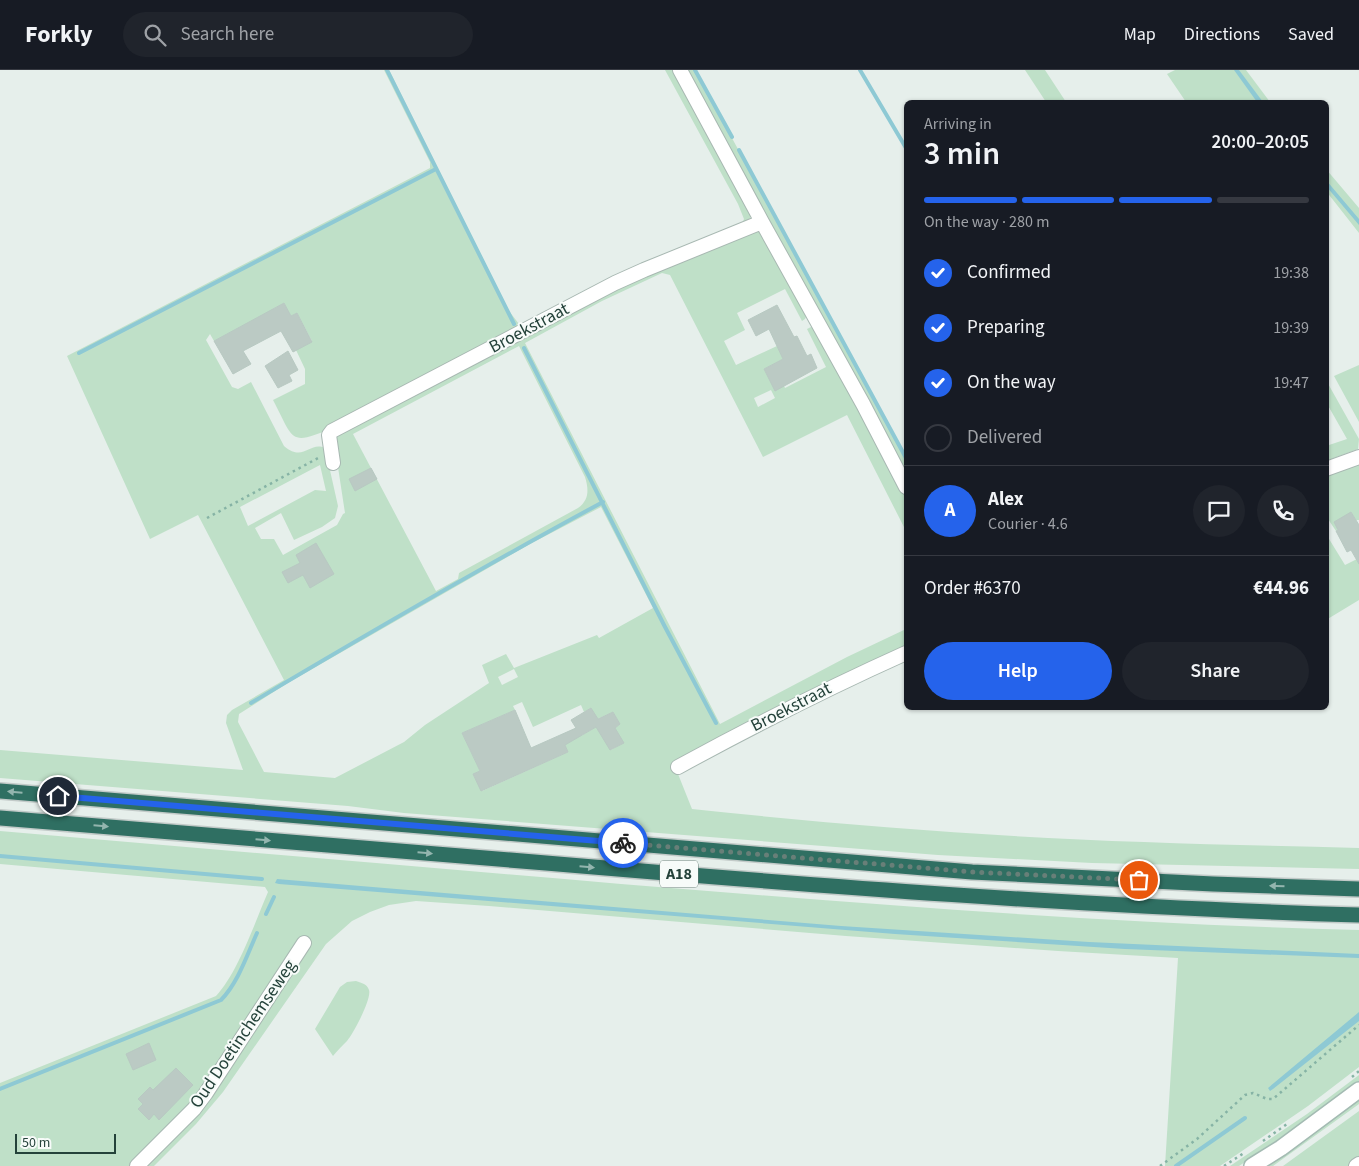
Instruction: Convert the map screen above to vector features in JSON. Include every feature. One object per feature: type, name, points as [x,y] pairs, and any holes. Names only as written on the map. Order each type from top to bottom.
[{"type":"highway","name":"A18","points":[[0,791],[972,872],[1204,884],[1359,889]]},
{"type":"highway","name":"A18","points":[[0,818],[975,897],[1218,911],[1359,915]]},
{"type":"street","points":[[680,70],[762,222],[859,395],[904,484]]},
{"type":"street","name":"Broekstraat","points":[[332,457],[329,435],[332,432],[615,283],[762,222]]},
{"type":"street","points":[[1329,468],[1359,457]]},
{"type":"street","name":"Broekstraat","points":[[678,767],[772,716],[904,654]]},
{"type":"street","name":"Oud Doetinchemseweg","points":[[138,1166],[194,1109],[206,1093],[304,943]]},
{"type":"street","points":[[1252,1166],[1281,1148],[1352,1086]]},
{"type":"path","points":[[207,518],[332,457]]},
{"type":"path","points":[[1160,1166],[1196,1139],[1245,1095],[1253,1093],[1267,1100],[1273,1100],[1359,1025]]},
{"type":"path","points":[[1352,1086],[1359,1071]]},
{"type":"path","points":[[1261,1142],[1294,1119]]},
{"type":"path","points":[[1224,1166],[1246,1152]]},
{"type":"green space","points":[[384,70],[389,70],[509,311],[519,324],[524,325],[634,267],[742,224],[744,219],[738,204],[665,70],[674,70],[750,210],[751,216],[747,224],[608,283],[335,427],[309,437],[301,438],[290,432],[273,400],[305,384],[305,369],[296,350],[312,341],[297,313],[291,316],[284,303],[273,309],[279,322],[276,323],[270,312],[214,341],[210,334],[206,340],[232,387],[238,389],[251,382],[284,446],[297,453],[315,447],[325,448],[338,506],[335,518],[322,527],[294,540],[281,513],[255,528],[261,539],[274,539],[283,555],[337,525],[345,513],[334,441],[336,436],[344,430],[631,279],[746,232],[761,232],[765,235],[808,313],[802,321],[785,289],[737,313],[745,330],[724,341],[736,365],[777,346],[783,359],[764,369],[770,380],[779,375],[785,388],[826,367],[807,329],[811,327],[817,329],[880,443],[904,492],[904,527],[847,415],[763,457],[670,275],[662,273],[602,301],[525,343],[720,724],[847,657],[904,630],[904,648],[789,703],[674,764],[692,809],[974,834],[1171,843],[1359,848],[1359,869],[1092,863],[938,855],[404,813],[348,806],[0,778],[0,750],[243,770],[226,723],[227,715],[232,710],[284,680],[198,515],[150,539],[67,356],[430,168],[430,162]],"holes":[[[519,346],[585,477],[587,486],[586,498],[578,508],[459,573],[458,579],[436,591],[353,434]],[[771,390],[775,398],[758,407],[754,398]],[[320,465],[326,491],[315,490],[248,526],[240,507]],[[601,507],[653,608],[599,638],[597,635],[514,668],[506,654],[482,665],[489,683],[425,725],[404,742],[335,778],[264,772],[238,722],[239,714],[286,684],[530,544]],[[514,669],[518,677],[502,685],[498,677]],[[522,702],[533,727],[581,705],[584,712],[591,708],[597,719],[613,712],[620,724],[615,728],[623,743],[611,750],[597,726],[581,736],[576,728],[561,735],[568,752],[482,791],[473,774],[480,771],[462,733],[515,710],[513,706]]]},
{"type":"green space","points":[[686,70],[695,70],[904,454],[904,470]]},
{"type":"green space","points":[[1025,70],[1045,70],[1065,100],[1045,100]]},
{"type":"green space","points":[[1175,70],[1246,70],[1268,100],[1185,100],[1167,74]]},
{"type":"green space","points":[[1329,173],[1359,208],[1359,233],[1329,195]]},
{"type":"green space","points":[[1359,365],[1359,422],[1334,376]]},
{"type":"green space","points":[[1329,385],[1359,439],[1358,449],[1329,460],[1329,445],[1347,439],[1329,407]]},
{"type":"green space","points":[[1359,461],[1359,520],[1356,520],[1351,512],[1336,531],[1329,520],[1329,473]]},
{"type":"green space","points":[[1329,539],[1345,565],[1359,558],[1359,600],[1329,618]]},
{"type":"green space","points":[[0,831],[897,906],[1174,923],[1359,930],[1359,1067],[1308,1106],[1220,1166],[1165,1166],[1178,958],[846,936],[416,901],[389,905],[370,912],[352,921],[326,944],[223,1092],[196,1124],[154,1166],[145,1166],[231,1050],[180,1116],[130,1166],[0,1166],[0,1083],[216,996],[239,961],[268,892],[265,887],[0,864]]},
{"type":"green space","points":[[356,981],[367,986],[369,990],[368,1001],[350,1037],[333,1056],[315,1029],[340,987],[347,982]]},
{"type":"green space","points":[[1359,1075],[1359,1082],[1301,1124],[1239,1166],[1230,1166],[1307,1114]]},
{"type":"green space","points":[[1359,1099],[1359,1104],[1273,1166],[1264,1166]]},
{"type":"green space","points":[[1359,1111],[1359,1160],[1350,1166],[1283,1166]]},
{"type":"water","points":[[1234,70],[1239,70],[1262,100],[1256,100]]},
{"type":"water","points":[[1329,184],[1359,219],[1359,225],[1329,190]]},
{"type":"water","points":[[277,879],[841,926],[1089,942],[1359,954],[1359,958],[1125,949],[895,934],[279,884],[275,883]]},
{"type":"water","points":[[1359,1012],[1359,1021],[1270,1091],[1268,1088]]},
{"type":"building","points":[[284,303],[291,316],[297,313],[312,342],[293,352],[281,331],[243,351],[251,364],[233,374],[214,341]]},
{"type":"building","points":[[777,305],[794,337],[797,336],[807,356],[811,354],[817,368],[775,391],[764,369],[783,359],[769,329],[756,336],[748,320]]},
{"type":"building","points":[[288,351],[298,370],[289,375],[292,381],[278,388],[265,366]]},
{"type":"building","points":[[371,468],[377,479],[355,491],[349,479]]},
{"type":"building","points":[[1351,512],[1359,525],[1359,564],[1351,550],[1347,552],[1336,531],[1338,530],[1334,522]]},
{"type":"building","points":[[316,543],[334,574],[310,588],[303,575],[288,583],[282,572],[300,563],[296,555]]},
{"type":"building","points":[[591,708],[598,719],[613,712],[620,724],[615,728],[624,743],[610,750],[596,727],[565,745],[568,752],[481,791],[473,774],[480,771],[462,733],[515,710],[531,748],[576,728],[571,720]]},
{"type":"building","points":[[149,1043],[156,1060],[133,1070],[126,1054]]},
{"type":"building","points":[[176,1068],[193,1085],[159,1120],[154,1114],[149,1120],[138,1109],[143,1104],[138,1099],[150,1087],[153,1090]]},
{"type":"waterway","points":[[387,70],[514,324]]},
{"type":"waterway","points":[[695,70],[732,137]]},
{"type":"waterway","points":[[860,70],[904,145]]},
{"type":"waterway","points":[[739,150],[904,454]]},
{"type":"waterway","points":[[79,353],[436,169]]},
{"type":"waterway","points":[[524,348],[664,625],[716,723]]},
{"type":"waterway","points":[[251,703],[338,651],[603,502]]},
{"type":"waterway","points":[[0,856],[262,879]]},
{"type":"waterway","points":[[266,914],[274,897]]},
{"type":"waterway","points":[[0,1089],[221,1000],[237,977],[257,933]]},
{"type":"waterway","points":[[1176,1166],[1245,1118]]},
{"type":"way so far","points":[[623,843],[972,872],[1139,880]]},
{"type":"route","points":[[58,796],[623,843]]}]
